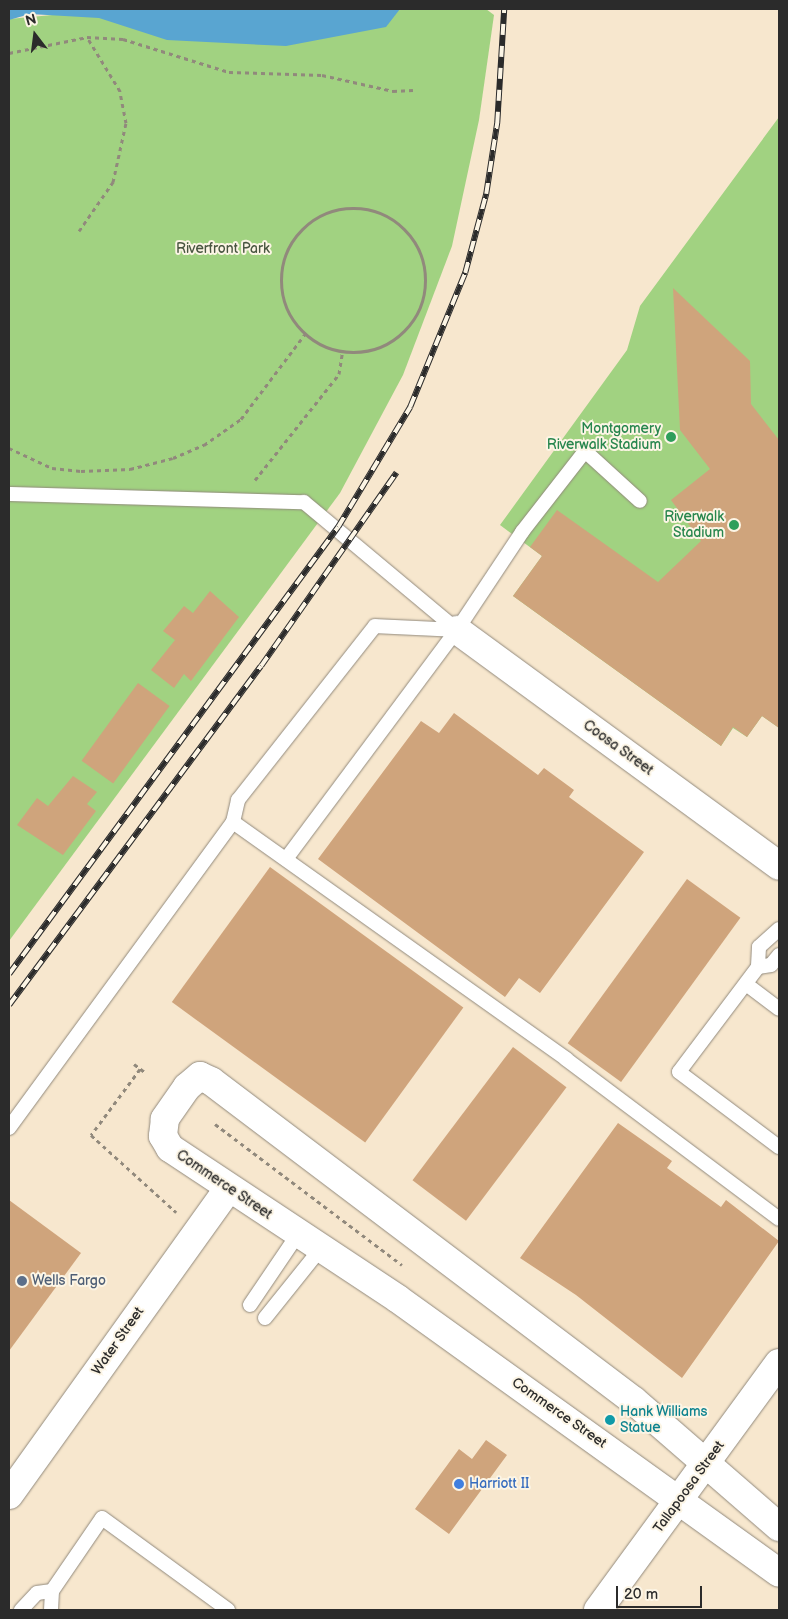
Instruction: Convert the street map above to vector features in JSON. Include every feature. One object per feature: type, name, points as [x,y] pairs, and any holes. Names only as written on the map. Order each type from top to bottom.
[{"type":"street","name":"Coosa Street","points":[[457,630],[779,866]]},
{"type":"street","name":"Commerce Street","points":[[779,1527],[626,1395],[200,1076],[165,1118],[163,1136],[170,1148],[321,1248],[680,1500],[779,1573]]},
{"type":"street","name":"Water Street","points":[[9,1495],[228,1188]]},
{"type":"street","name":"Tallapoosa Street","points":[[598,1610],[779,1363]]},
{"type":"lane","points":[[286,859],[457,630],[522,532],[585,451],[640,501]]},
{"type":"lane","points":[[9,494],[304,502],[457,630]]},
{"type":"lane","points":[[9,1128],[234,822],[238,800],[375,626],[457,630]]},
{"type":"lane","points":[[234,822],[566,1059],[779,1219]]},
{"type":"lane","points":[[779,929],[759,947],[758,967],[679,1072],[779,1147]]},
{"type":"lane","points":[[758,967],[770,965],[779,955]]},
{"type":"lane","points":[[746,984],[779,1009]]},
{"type":"lane","points":[[250,1305],[298,1234]]},
{"type":"lane","points":[[266,1318],[321,1248]]},
{"type":"lane","points":[[51,1610],[52,1591],[102,1518],[228,1610]]},
{"type":"lane","points":[[21,1610],[37,1593],[52,1591]]},
{"type":"path","points":[[79,231],[113,182],[126,122],[120,91],[87,37]]},
{"type":"path","points":[[9,53],[87,37],[122,39],[228,72],[322,76],[393,91],[413,90]]},
{"type":"path","points":[[347,207],[372,209],[397,222],[414,241],[425,269],[424,294],[413,320],[396,338],[372,348],[343,350],[326,347],[305,334],[284,302],[282,262],[299,231],[319,216],[347,207]]},
{"type":"path","points":[[9,448],[52,468],[81,471],[130,469],[173,458],[204,445],[241,419],[305,334]]},
{"type":"path","points":[[238,501],[339,374],[343,350]]},
{"type":"path","points":[[134,1064],[146,1073]]},
{"type":"path","points":[[140,1069],[91,1135],[196,1231]]},
{"type":"green space","name":"Riverfront Park","points":[[486,9],[494,15],[479,120],[452,246],[403,375],[340,493],[9,941],[9,19],[63,14]]},
{"type":"green space","name":"Montgomery Riverwalk Stadium","points":[[779,117],[779,728],[762,716],[747,737],[733,728],[721,746],[513,596],[542,556],[500,525],[627,350],[640,306]]},
{"type":"water","points":[[9,9],[400,9],[386,27],[286,46],[167,40],[99,18],[30,14],[9,20]]},
{"type":"building","name":"Riverwalk Stadium","points":[[673,288],[750,361],[751,404],[779,440],[779,728],[762,716],[747,737],[733,727],[721,746],[513,596],[542,556],[530,547],[557,510],[658,582],[701,541],[671,500],[710,469],[680,430]]},
{"type":"building","points":[[210,591],[239,617],[191,681],[184,674],[174,688],[151,670],[175,640],[163,631],[184,606],[193,613]]},
{"type":"building","points":[[138,683],[170,706],[113,784],[82,761]]},
{"type":"building","points":[[454,713],[538,775],[544,768],[574,790],[569,797],[644,852],[540,993],[519,978],[505,997],[318,859],[421,721],[439,733]]},
{"type":"building","points":[[73,776],[97,792],[87,804],[96,811],[63,855],[17,825],[37,798],[48,806]]},
{"type":"building","points":[[270,867],[463,1007],[365,1143],[172,1002]]},
{"type":"building","points":[[687,879],[740,918],[621,1082],[568,1043]]},
{"type":"building","points":[[513,1047],[567,1087],[466,1221],[412,1180]]},
{"type":"building","points":[[618,1123],[672,1161],[667,1168],[721,1207],[726,1200],[779,1241],[682,1378],[576,1295],[520,1258]]},
{"type":"building","points":[[9,1200],[81,1253],[9,1351]]},
{"type":"building","name":"Harriott II","points":[[486,1440],[507,1455],[449,1534],[415,1509],[459,1449],[472,1459]]},
{"type":"railway","points":[[9,974],[338,527],[410,407],[465,273],[486,194],[497,123],[504,9]]},
{"type":"railway","points":[[9,1005],[261,666],[396,473]]},
{"type":"place","name":"Montgomery Riverwalk Stadium","points":[[671,437]]},
{"type":"place","name":"Riverwalk Stadium","points":[[734,525]]},
{"type":"place","name":"Wells Fargo","points":[[22,1281]]},
{"type":"place","name":"Hank Williams Statue","points":[[610,1420]]},
{"type":"place","name":"Harriott II","points":[[459,1484]]}]
